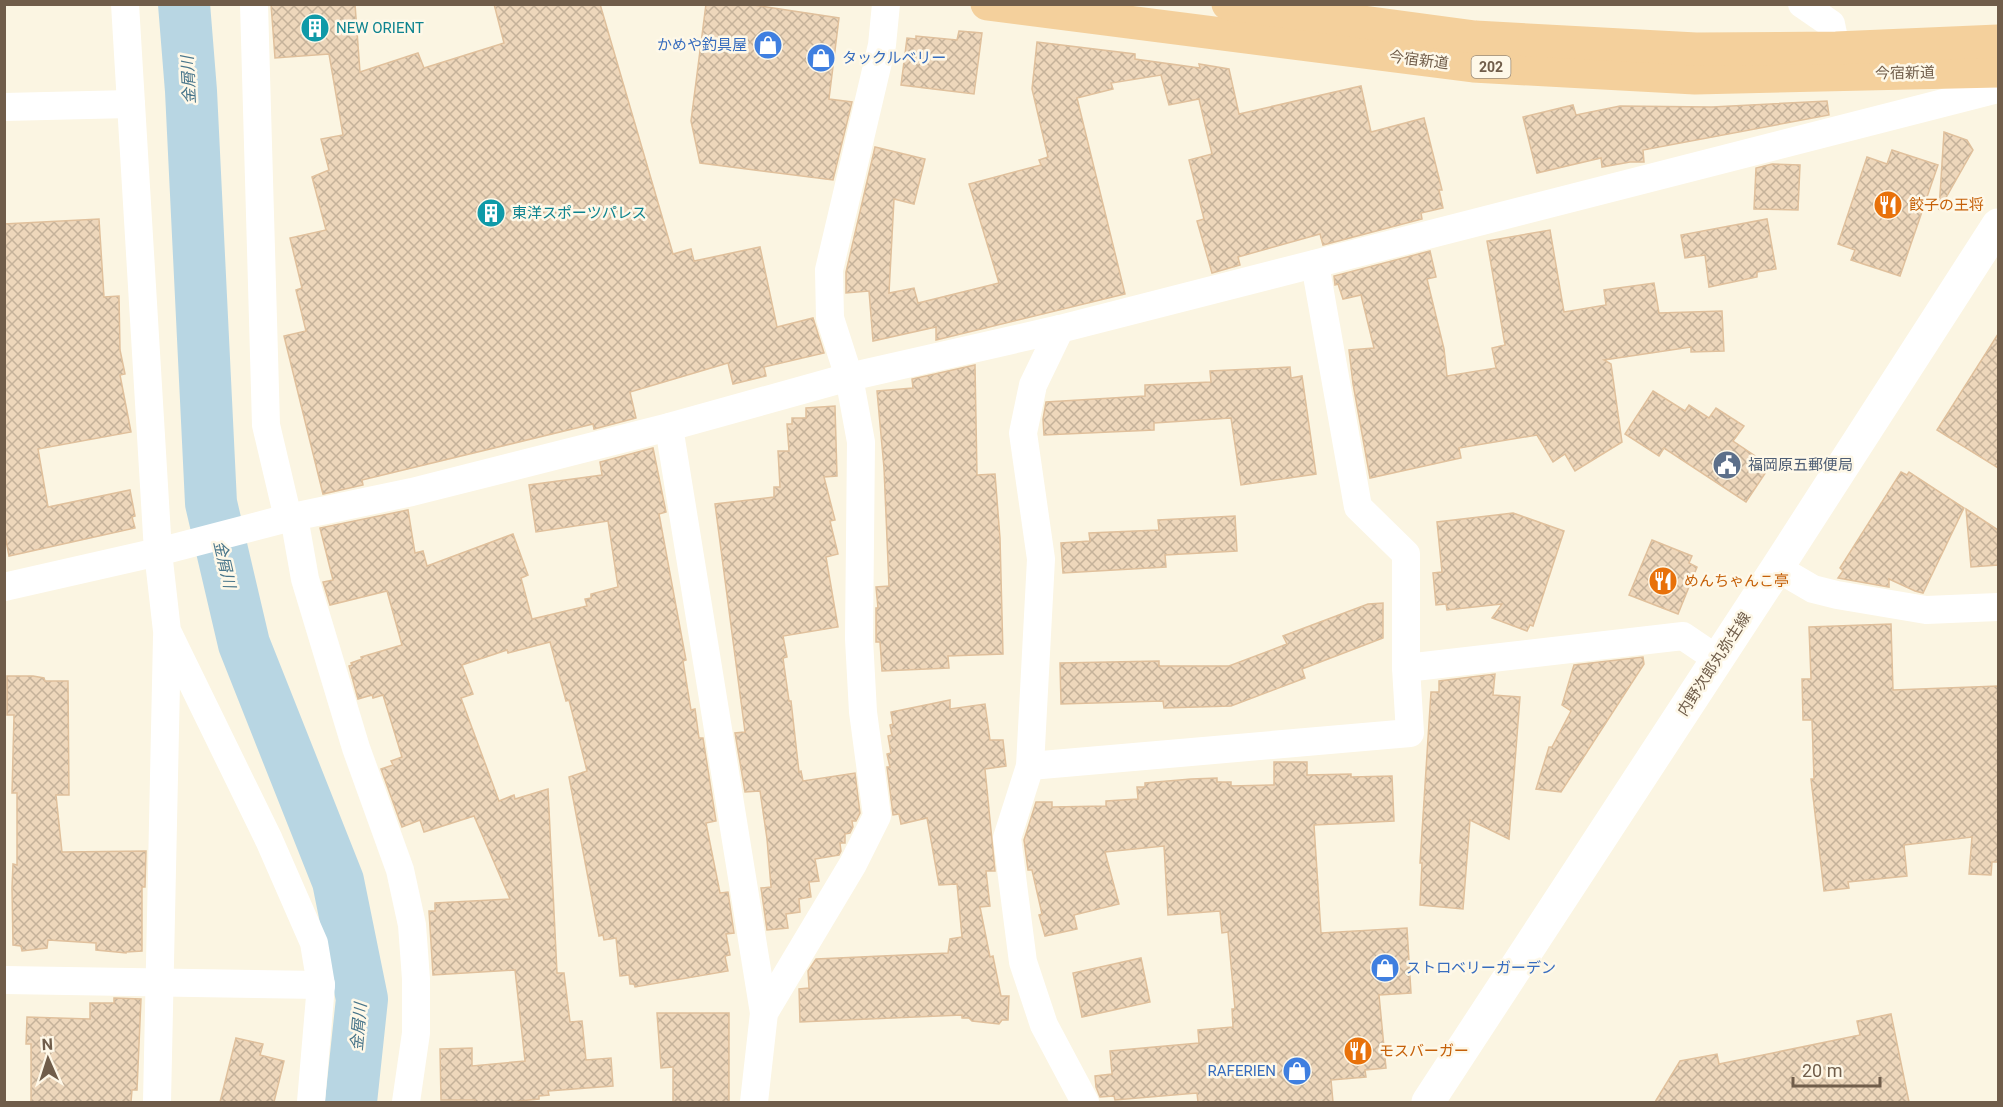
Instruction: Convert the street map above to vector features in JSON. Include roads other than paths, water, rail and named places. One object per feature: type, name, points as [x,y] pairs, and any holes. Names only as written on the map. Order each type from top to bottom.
[{"type":"highway","name":"今宿新道","points":[[987,4],[1473,66],[1695,78],[1998,71]]},
{"type":"highway","name":"今宿新道","points":[[1228,4],[1475,37],[1696,50],[1836,48],[1998,41]]},
{"type":"main road","name":"内野次郎丸弥生線","points":[[1428,1102],[1998,225]]},
{"type":"street","points":[[125,4],[158,552],[167,631],[157,1102]]},
{"type":"street","points":[[254,4],[266,425],[305,579],[356,748],[400,870],[412,925],[416,979],[416,1033],[406,1102]]},
{"type":"street","points":[[764,1013],[853,864],[877,816],[863,712],[859,639],[861,442],[849,376],[830,318],[829,270],[882,45],[886,4]]},
{"type":"street","points":[[1802,4],[1831,24],[1836,48]]},
{"type":"street","points":[[4,587],[158,552],[291,517],[412,492],[669,427],[849,376],[1060,329],[1998,89]]},
{"type":"street","points":[[4,107],[131,104]]},
{"type":"street","points":[[1030,766],[1410,733],[1406,668],[1406,554],[1358,507],[1315,264]]},
{"type":"street","points":[[1060,329],[1033,385],[1023,433],[1041,559],[1030,766],[1007,838],[1023,963],[1044,1025],[1085,1102]]},
{"type":"street","points":[[669,427],[764,1013],[754,1102]]},
{"type":"street","points":[[1777,568],[1813,589],[1848,597],[1926,610],[1998,607]]},
{"type":"street","points":[[167,631],[269,840],[314,943],[321,985],[311,1102]]},
{"type":"street","points":[[1406,668],[1683,636],[1717,659]]},
{"type":"street","points":[[4,980],[321,985]]},
{"type":"waterway","name":"金屑川","points":[[184,4],[191,91],[211,503],[244,644],[338,881],[362,999],[351,1102]]},
{"type":"place","name":"NEW ORIENT","points":[[315,28]]},
{"type":"place","name":"かめや釣具屋","points":[[768,45]]},
{"type":"place","name":"タックルベリー","points":[[821,58]]},
{"type":"place","name":"餃子の王将","points":[[1888,205]]},
{"type":"place","name":"東洋スポーツパレス","points":[[491,213]]},
{"type":"place","name":"福岡原五郵便局","points":[[1727,465]]},
{"type":"place","name":"めんちゃんこ亭","points":[[1663,581]]},
{"type":"place","name":"ストロベリーガーデン","points":[[1385,968]]},
{"type":"place","name":"モスバーガー","points":[[1358,1051]]},
{"type":"place","name":"RAFERIEN","points":[[1297,1071]]}]
